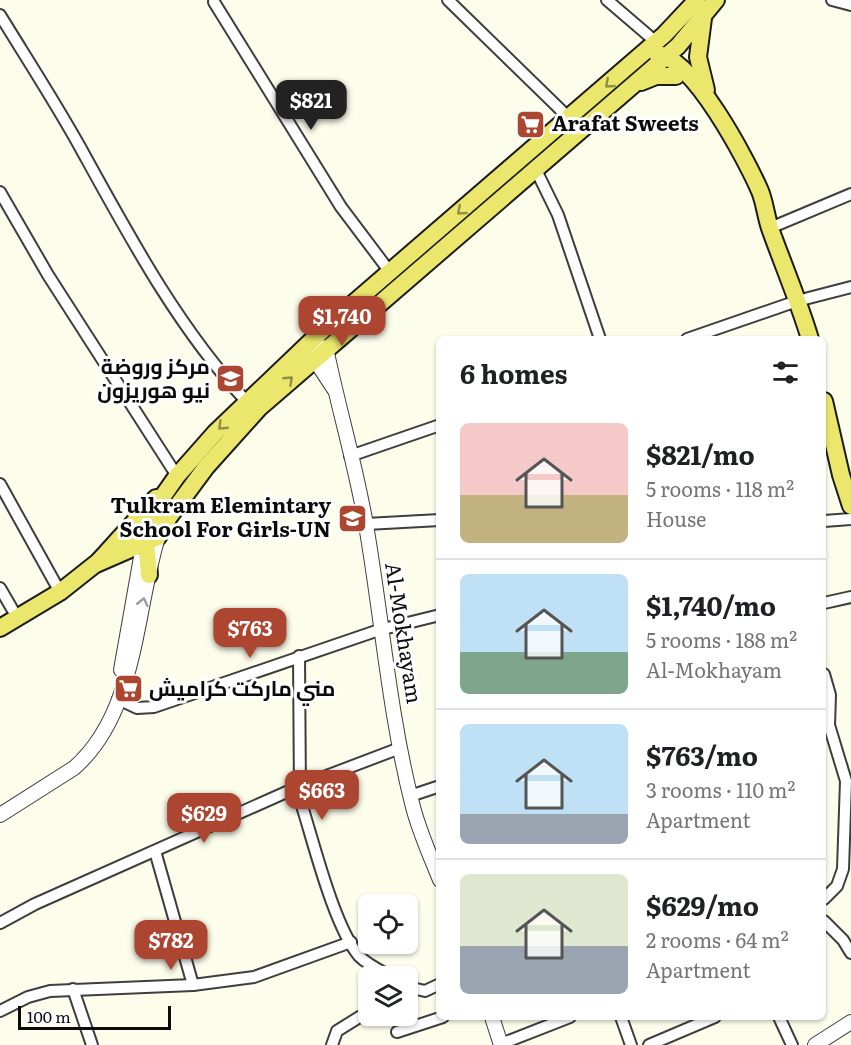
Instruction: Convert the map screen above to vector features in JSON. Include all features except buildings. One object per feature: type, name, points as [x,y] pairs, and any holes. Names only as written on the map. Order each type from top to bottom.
[{"type":"main road","points":[[697,0],[670,29],[662,53],[676,76],[706,113],[770,228]]},
{"type":"main road","points":[[96,564],[247,402],[310,352],[326,348],[632,86],[662,53],[703,18],[716,0]]},
{"type":"main road","points":[[703,18],[698,57],[710,103]]},
{"type":"main road","points":[[143,546],[158,537],[180,501],[232,434],[390,272],[642,55],[662,53],[688,73],[710,103],[760,192],[770,228],[809,336]]},
{"type":"main road","points":[[632,86],[656,76],[676,76]]},
{"type":"main road","points":[[826,408],[846,473],[851,506]]},
{"type":"main road","points":[[143,546],[153,517],[177,476]]},
{"type":"main road","points":[[0,628],[60,592],[120,544],[133,541],[143,546],[148,555],[149,574]]},
{"type":"street","points":[[448,0],[569,118]]},
{"type":"street","points":[[607,0],[662,53]]},
{"type":"street","points":[[832,0],[851,5]]},
{"type":"street","points":[[214,2],[341,207],[390,272]]},
{"type":"street","points":[[0,15],[79,145],[126,231],[213,366],[247,402]]},
{"type":"street","points":[[535,168],[558,215],[599,336]]},
{"type":"street","points":[[0,192],[48,275],[177,476]]},
{"type":"street","points":[[770,228],[851,194]]},
{"type":"street","points":[[696,336],[796,301],[851,287]]},
{"type":"street","name":"Al-Mokhayam","points":[[326,348],[366,524],[379,630],[410,796],[434,849]]},
{"type":"street","points":[[310,352],[334,389]]},
{"type":"street","points":[[350,456],[436,426]]},
{"type":"street","points":[[0,484],[60,592]]},
{"type":"street","points":[[826,521],[851,519]]},
{"type":"street","points":[[366,524],[436,520]]},
{"type":"street","points":[[0,815],[85,759],[105,731],[118,699],[133,650],[158,537]]},
{"type":"street","points":[[118,699],[122,652],[143,546]]},
{"type":"street","points":[[0,588],[18,619]]},
{"type":"street","points":[[826,603],[851,597]]},
{"type":"street","points":[[118,699],[137,708],[154,707],[379,630],[436,616]]},
{"type":"street","points":[[299,657],[297,790],[330,894],[351,942],[365,961],[373,966]]},
{"type":"street","points":[[826,681],[830,695],[829,725],[846,781],[843,869],[837,886],[826,897]]},
{"type":"street","points":[[0,923],[35,904],[155,850],[400,748]]},
{"type":"street","points":[[410,796],[436,787]]},
{"type":"street","points":[[155,850],[193,985]]},
{"type":"street","points":[[826,923],[843,940],[851,953]]},
{"type":"street","points":[[0,1011],[39,993],[73,989],[193,985],[254,977],[351,942]]},
{"type":"street","points":[[418,989],[425,991],[436,986]]},
{"type":"street","points":[[73,989],[92,1045]]},
{"type":"street","points":[[332,1045],[337,1031],[358,1018]]},
{"type":"street","points":[[397,1032],[436,1020]]},
{"type":"street","points":[[493,1020],[501,1045],[563,1020]]},
{"type":"street","points":[[622,1020],[631,1045]]},
{"type":"street","points":[[649,1045],[708,1020]]},
{"type":"street","points":[[780,1020],[792,1045]]},
{"type":"street","points":[[814,1045],[851,1022]]},
{"type":"place","name":"Arafat Sweets","points":[[531,124]]},
{"type":"place","name":"مركز وروضة نيو هوريزون","points":[[231,379]]},
{"type":"place","name":"Tulkram Elemintary School For Girls-UN","points":[[352,518]]},
{"type":"place","name":"مني ماركت كراميش","points":[[128,689]]}]
